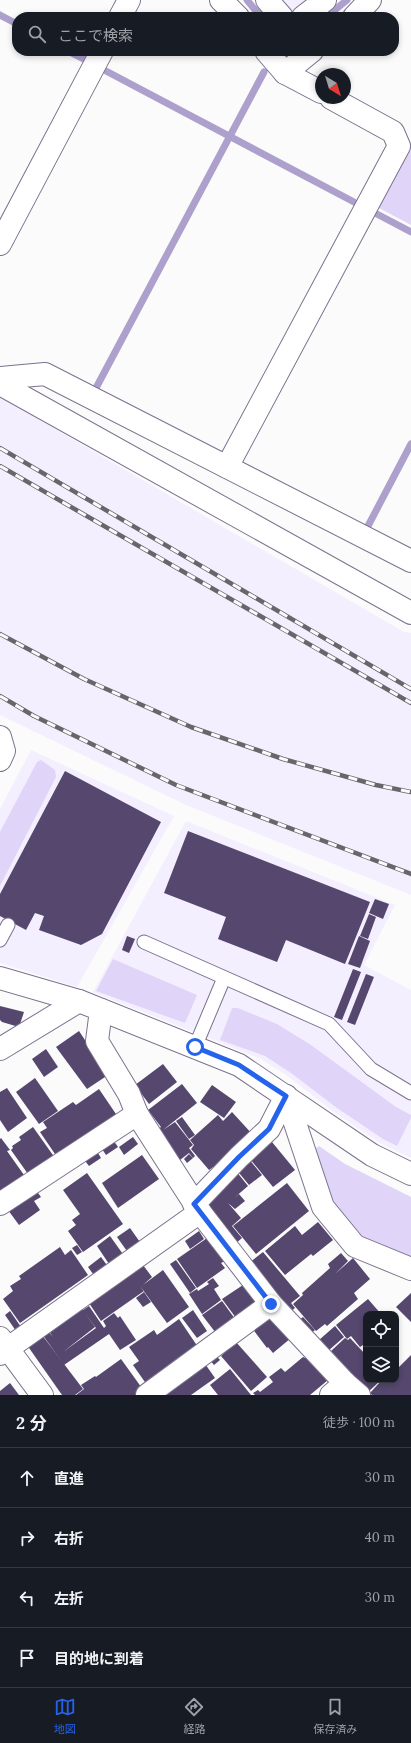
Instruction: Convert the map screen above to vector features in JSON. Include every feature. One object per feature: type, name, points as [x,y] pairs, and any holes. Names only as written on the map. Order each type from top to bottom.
[{"type":"street","points":[[123,12],[129,0]]},
{"type":"street","points":[[221,0],[233,12]]},
{"type":"street","points":[[267,0],[278,12]]},
{"type":"street","points":[[309,12],[325,0]]},
{"type":"street","points":[[359,12],[370,0]]},
{"type":"street","points":[[0,244],[99,56]]},
{"type":"street","points":[[271,56],[285,72],[315,89]]},
{"type":"street","points":[[285,72],[306,56]]},
{"type":"street","points":[[227,467],[399,146],[393,132],[342,104]]},
{"type":"street","points":[[0,378],[45,374],[411,561]]},
{"type":"street","points":[[0,384],[411,613]]},
{"type":"street","points":[[0,737],[4,751],[0,760]]},
{"type":"street","points":[[0,978],[79,1001],[239,1065],[372,1155],[410,1172]]},
{"type":"street","points":[[0,1049],[79,1001]]},
{"type":"street","points":[[101,1010],[97,1042],[129,1094],[137,1114],[197,1208],[271,1304],[345,1391]]},
{"type":"street","points":[[42,1395],[3,1347],[197,1208],[239,1157],[269,1129],[286,1096]]},
{"type":"street","points":[[286,1096],[322,1207],[355,1246],[411,1269]]},
{"type":"street","points":[[0,1204],[137,1114]]},
{"type":"street","points":[[147,1395],[271,1304]]},
{"type":"lane","points":[[0,940],[8,925]]},
{"type":"lane","points":[[144,942],[329,1024],[371,1069],[411,1093]]},
{"type":"lane","points":[[195,1047],[224,978]]},
{"type":"shaded area","points":[[278,0],[311,0],[295,12],[290,12]]},
{"type":"shaded area","points":[[411,142],[411,225],[377,207]]},
{"type":"shaded area","points":[[0,397],[404,632],[411,633],[411,895],[186,805],[0,715]]},
{"type":"shaded area","points":[[31,750],[174,816],[77,987],[0,963],[0,809]]},
{"type":"shaded area","points":[[41,760],[55,770],[56,777],[0,886],[0,832],[37,762]]},
{"type":"shaded area","points":[[186,821],[395,905],[364,965],[411,990],[411,1158],[380,1143],[334,1112],[286,1075],[261,1059],[93,992]]},
{"type":"shaded area","points":[[113,959],[197,995],[185,1023],[96,991]]},
{"type":"shaded area","points":[[232,1008],[238,1008],[277,1024],[311,1045],[396,1107],[411,1115],[411,1118],[397,1146],[383,1139],[337,1108],[291,1073],[265,1056],[220,1040]]},
{"type":"shaded area","points":[[319,1146],[345,1164],[411,1197],[411,1258],[364,1238],[335,1204],[312,1151]]},
{"type":"building","points":[[65,771],[161,822],[102,934],[81,945],[39,930],[44,916],[35,913],[26,930],[0,916],[0,894]]},
{"type":"building","points":[[188,831],[370,902],[345,964],[286,940],[277,962],[218,939],[226,917],[164,893]]},
{"type":"building","points":[[375,899],[389,904],[383,919],[369,913]]},
{"type":"building","points":[[369,914],[376,917],[368,939],[360,936]]},
{"type":"building","points":[[127,936],[135,939],[129,953],[122,950]]},
{"type":"building","points":[[359,936],[370,941],[360,968],[348,964]]},
{"type":"building","points":[[353,969],[361,972],[342,1020],[334,1017]]},
{"type":"building","points":[[366,974],[374,977],[355,1025],[347,1022]]},
{"type":"building","points":[[0,1006],[24,1012],[19,1027],[0,1020]]},
{"type":"building","points":[[79,1031],[108,1075],[87,1089],[56,1047]]},
{"type":"building","points":[[46,1049],[58,1067],[44,1077],[32,1059]]},
{"type":"building","points":[[163,1064],[177,1082],[149,1104],[135,1085]]},
{"type":"building","points":[[35,1078],[58,1111],[39,1124],[16,1092]]},
{"type":"building","points":[[182,1084],[197,1103],[163,1130],[175,1122],[193,1145],[189,1148],[195,1156],[193,1158],[189,1153],[180,1160],[157,1130],[161,1127],[148,1110]]},
{"type":"building","points":[[212,1085],[236,1102],[224,1118],[200,1102]]},
{"type":"building","points":[[7,1088],[27,1118],[8,1132],[0,1120],[0,1092]]},
{"type":"building","points":[[99,1089],[118,1117],[62,1152],[61,1150],[55,1154],[40,1132],[47,1128],[43,1122],[73,1102],[76,1105]]},
{"type":"building","points":[[232,1112],[253,1135],[214,1168],[213,1167],[209,1170],[191,1149],[194,1145],[190,1140],[218,1115],[223,1121]]},
{"type":"building","points":[[182,1117],[195,1135],[189,1139],[176,1121]]},
{"type":"building","points":[[33,1127],[55,1158],[28,1174],[11,1150],[13,1148],[12,1146],[21,1140],[19,1137]]},
{"type":"building","points":[[111,1137],[118,1147],[106,1155],[100,1146]]},
{"type":"building","points":[[133,1137],[138,1144],[124,1155],[119,1147]]},
{"type":"building","points":[[1,1138],[10,1150],[7,1151],[24,1175],[0,1191],[0,1139]]},
{"type":"building","points":[[272,1142],[295,1170],[273,1187],[250,1159]]},
{"type":"building","points":[[95,1148],[101,1158],[89,1166],[82,1157]]},
{"type":"building","points":[[189,1154],[193,1158],[187,1163],[184,1159]]},
{"type":"building","points":[[142,1155],[159,1179],[118,1208],[102,1183]]},
{"type":"building","points":[[248,1158],[262,1175],[249,1185],[235,1168]]},
{"type":"building","points":[[236,1171],[248,1186],[234,1198],[239,1194],[245,1201],[235,1209],[228,1203],[241,1218],[232,1226],[242,1238],[235,1244],[204,1203]]},
{"type":"building","points":[[87,1173],[123,1224],[83,1252],[68,1231],[76,1225],[72,1220],[80,1214],[63,1190]]},
{"type":"building","points":[[287,1183],[309,1211],[256,1254],[233,1226]]},
{"type":"building","points":[[33,1186],[41,1197],[34,1201],[40,1210],[19,1225],[8,1210]]},
{"type":"building","points":[[318,1222],[333,1240],[313,1256],[311,1254],[285,1275],[265,1251],[295,1226],[302,1235]]},
{"type":"building","points":[[130,1228],[142,1245],[129,1254],[117,1237]]},
{"type":"building","points":[[199,1231],[204,1239],[190,1249],[185,1241]]},
{"type":"building","points":[[110,1236],[125,1257],[111,1267],[97,1246]]},
{"type":"building","points":[[210,1236],[227,1260],[221,1263],[225,1268],[197,1288],[177,1259]]},
{"type":"building","points":[[77,1245],[82,1252],[77,1255],[72,1248]]},
{"type":"building","points":[[60,1247],[65,1255],[71,1250],[88,1275],[20,1323],[3,1299],[13,1291],[10,1286],[21,1279],[19,1276]]},
{"type":"building","points":[[263,1252],[300,1296],[291,1303],[295,1308],[289,1313],[249,1263]]},
{"type":"building","points":[[341,1253],[348,1261],[335,1274],[353,1258],[370,1279],[354,1293],[358,1299],[327,1326],[325,1324],[316,1331],[293,1304],[303,1295],[302,1293],[330,1268],[328,1264]]},
{"type":"building","points":[[101,1257],[109,1268],[96,1278],[88,1267]]},
{"type":"building","points":[[176,1260],[196,1288],[190,1293],[170,1264]]},
{"type":"building","points":[[143,1265],[152,1277],[143,1285],[163,1270],[189,1307],[167,1323],[144,1291],[101,1321],[89,1303]]},
{"type":"building","points":[[213,1278],[219,1286],[214,1289],[221,1300],[202,1314],[189,1294],[197,1289],[198,1291],[209,1284],[207,1282]]},
{"type":"building","points":[[243,1285],[263,1306],[239,1322],[222,1299]]},
{"type":"building","points":[[144,1292],[151,1302],[143,1307],[136,1298]]},
{"type":"building","points":[[411,1293],[411,1322],[396,1307]]},
{"type":"building","points":[[368,1299],[378,1311],[363,1311],[363,1345],[360,1347],[351,1336],[347,1339],[336,1325]]},
{"type":"building","points":[[222,1301],[238,1323],[219,1337],[202,1315]]},
{"type":"building","points":[[81,1306],[83,1310],[89,1306],[104,1328],[106,1326],[103,1321],[114,1313],[118,1318],[120,1316],[136,1340],[120,1350],[109,1334],[64,1365],[42,1334],[47,1330],[53,1337],[48,1330]],"holes":[[[84,1312],[96,1328],[63,1352],[95,1327]]]},
{"type":"building","points":[[193,1310],[207,1331],[197,1338],[182,1318]]},
{"type":"building","points":[[10,1311],[21,1327],[16,1331],[5,1315]]},
{"type":"building","points":[[272,1315],[291,1338],[273,1353],[268,1347],[267,1348],[252,1328]]},
{"type":"building","points":[[303,1317],[315,1330],[309,1335],[298,1321]]},
{"type":"building","points":[[179,1319],[200,1350],[147,1385],[133,1365],[139,1361],[129,1347],[154,1330],[157,1335]]},
{"type":"building","points":[[335,1326],[344,1337],[328,1351],[319,1340]]},
{"type":"building","points":[[42,1335],[83,1389],[75,1395],[62,1395],[27,1345]]},
{"type":"building","points":[[345,1338],[348,1340],[350,1338],[363,1352],[363,1383],[378,1383],[368,1392],[331,1351]]},
{"type":"building","points":[[236,1342],[267,1377],[251,1391],[221,1356]]},
{"type":"building","points":[[215,1354],[220,1360],[214,1365],[209,1359]]},
{"type":"building","points":[[411,1355],[411,1395],[372,1395],[370,1393],[379,1383],[399,1383],[399,1367]]},
{"type":"building","points":[[308,1356],[328,1380],[310,1395],[255,1395],[253,1393],[258,1390],[260,1392],[273,1382],[269,1377],[281,1368],[285,1372],[303,1357],[305,1358]]},
{"type":"building","points":[[121,1359],[144,1391],[138,1395],[76,1395],[84,1389],[81,1385],[95,1376],[96,1377]]},
{"type":"building","points":[[203,1361],[215,1378],[191,1395],[157,1395]]},
{"type":"building","points":[[230,1369],[251,1395],[218,1395],[210,1385]]},
{"type":"building","points":[[10,1383],[19,1395],[0,1395],[0,1391]]},
{"type":"waterway","points":[[247,0],[257,12]]},
{"type":"waterway","points":[[332,12],[347,0]]},
{"type":"waterway","points":[[0,15],[12,21]]},
{"type":"waterway","points":[[78,56],[84,59]]},
{"type":"waterway","points":[[106,71],[354,202]]},
{"type":"waterway","points":[[96,388],[264,72]]},
{"type":"waterway","points":[[375,213],[411,232]]},
{"type":"waterway","points":[[368,526],[411,444]]},
{"type":"railway","points":[[0,448],[411,689]]},
{"type":"railway","points":[[0,466],[411,703]]},
{"type":"railway","points":[[0,634],[84,679],[191,727],[283,759],[376,785],[411,792]]},
{"type":"railway","points":[[0,696],[34,716],[176,785],[411,874]]},
{"type":"route","points":[[195,1047],[239,1065],[286,1096],[269,1129],[239,1157],[194,1204],[271,1304]]}]
